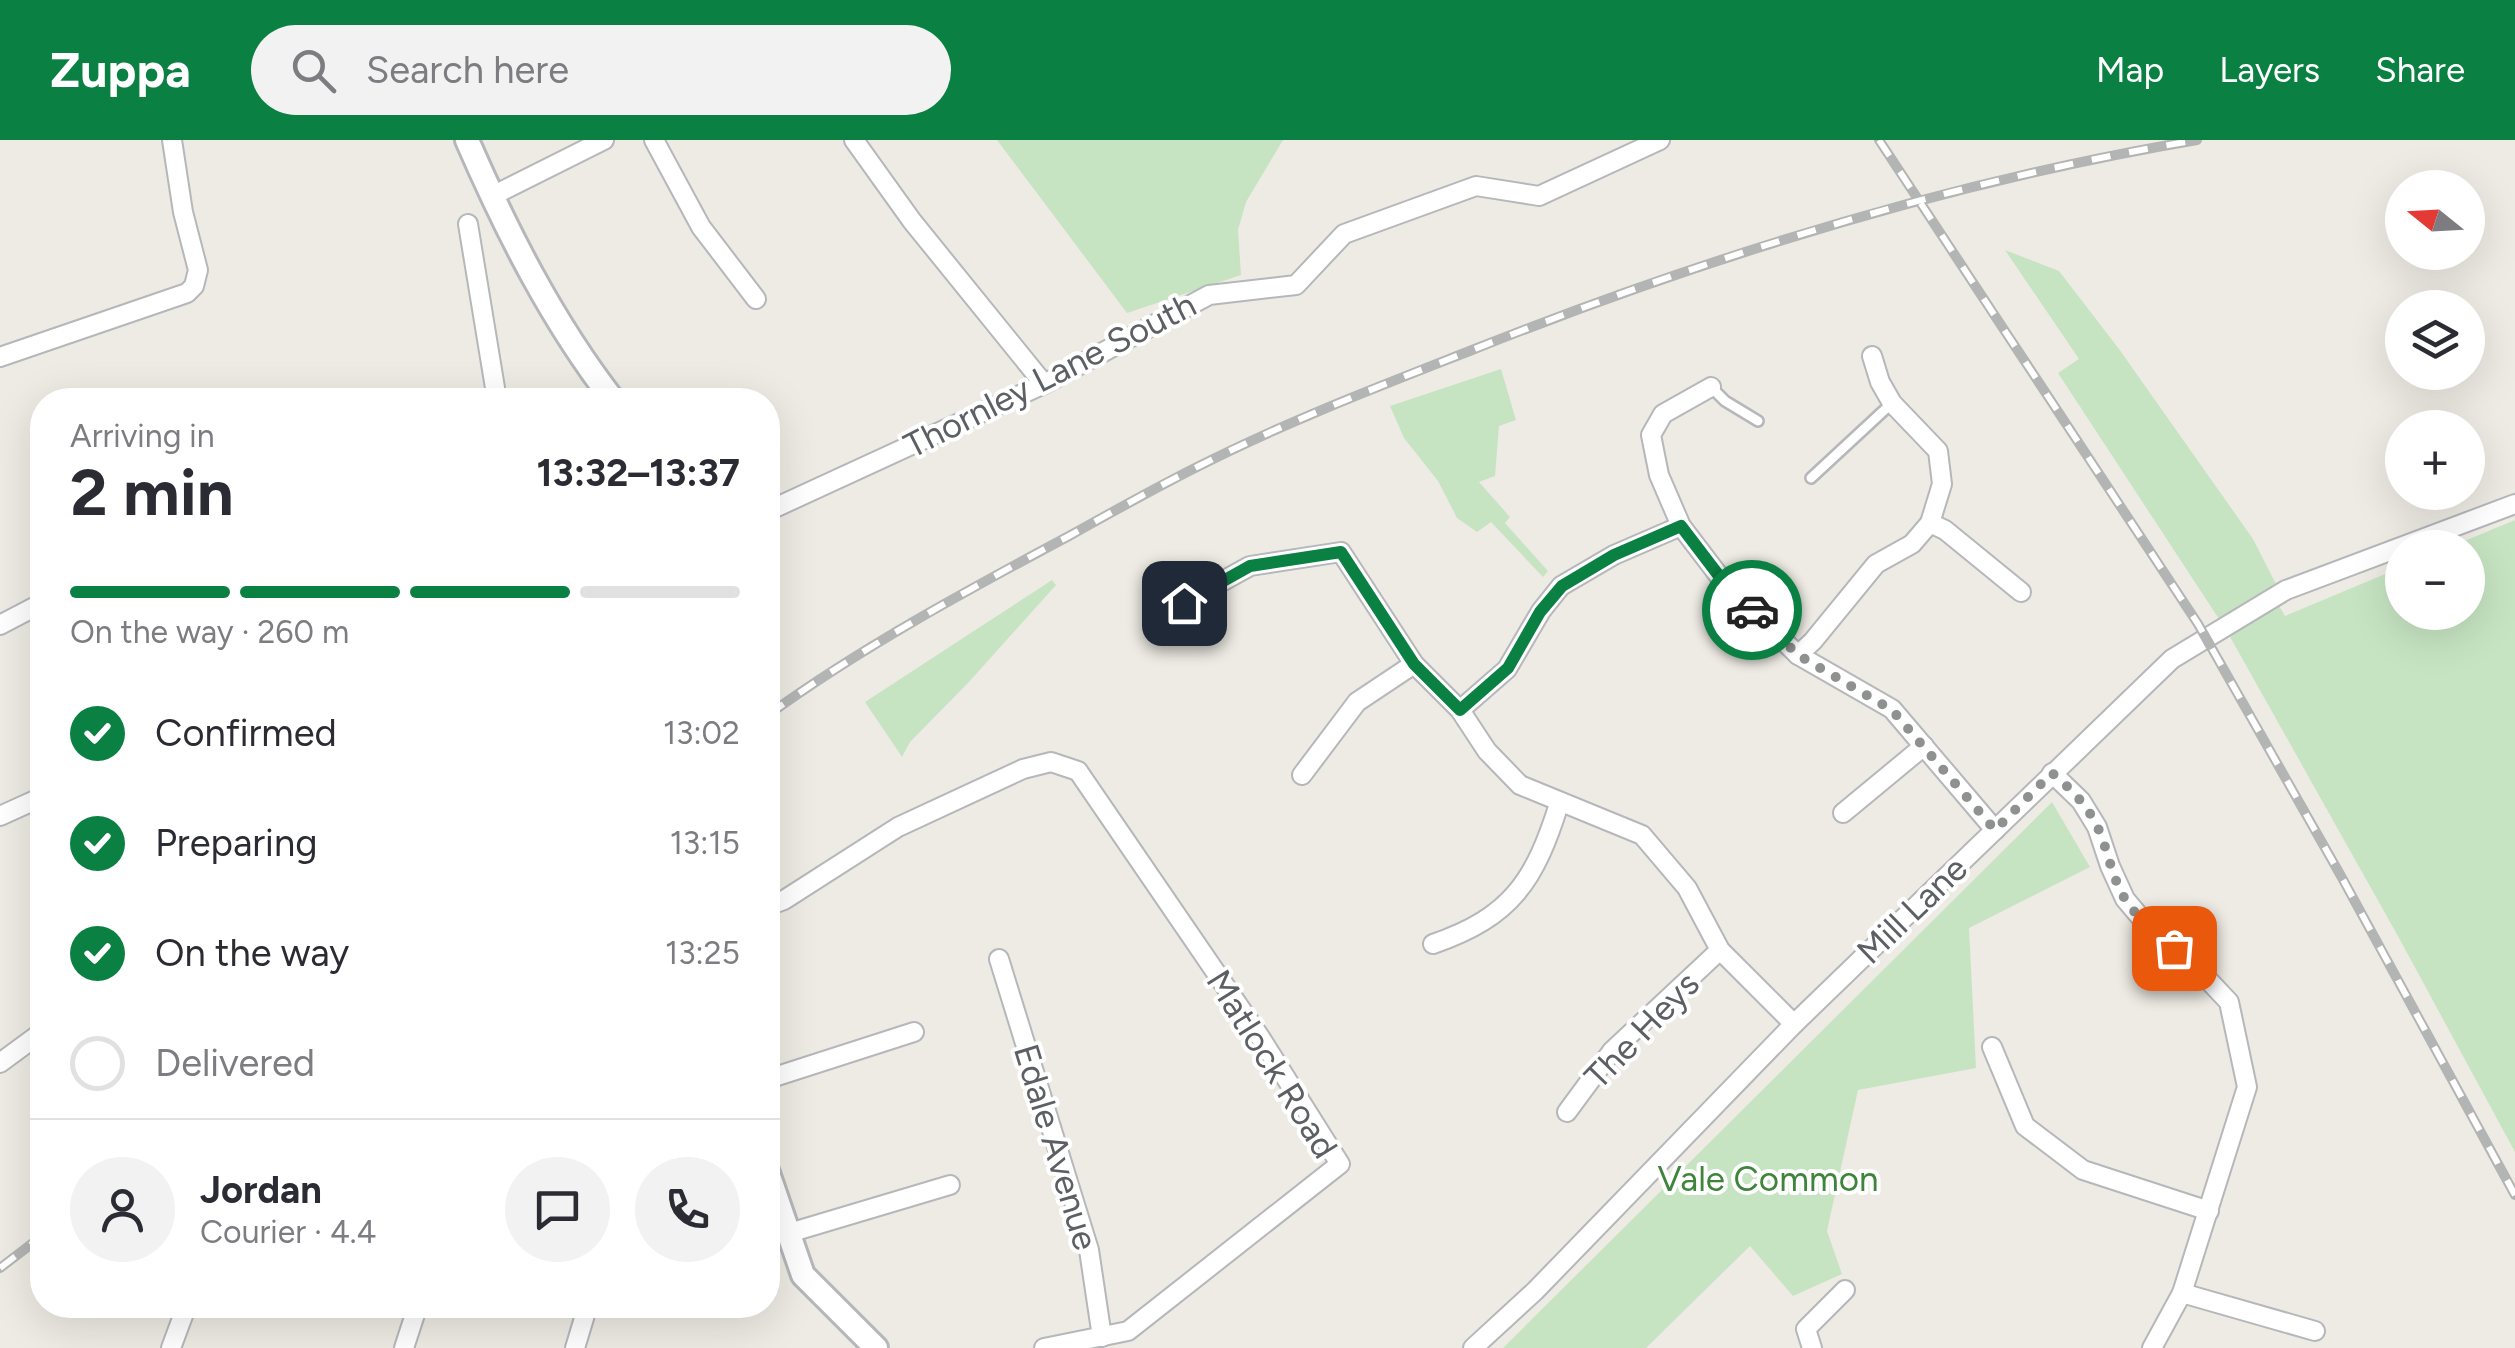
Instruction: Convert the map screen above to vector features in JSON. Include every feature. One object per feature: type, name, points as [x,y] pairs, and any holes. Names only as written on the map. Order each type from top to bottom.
[{"type":"street","points":[[0,357],[187,293],[194,286],[198,270],[183,212],[172,140]]},
{"type":"street","points":[[467,140],[537,288],[604,388]]},
{"type":"street","points":[[492,196],[604,140]]},
{"type":"street","points":[[654,140],[701,227],[756,299]]},
{"type":"street","points":[[854,140],[912,220],[1044,384]]},
{"type":"street","name":"Thornley Lane South","points":[[780,506],[1044,384],[1209,295],[1296,285],[1344,234],[1476,186],[1539,196],[1660,140]]},
{"type":"street","points":[[468,224],[495,388]]},
{"type":"street","points":[[1798,655],[1876,564],[1912,544],[1930,523],[1942,484],[1938,451],[1892,403],[1872,356]]},
{"type":"street","points":[[1711,387],[1663,414],[1651,435],[1659,476],[1681,526],[1726,585],[1798,655],[1892,710],[1995,830]]},
{"type":"street","name":"Mill Lane","points":[[1473,1348],[1535,1291],[1794,1024],[2172,659],[2286,590],[2515,504]]},
{"type":"street","points":[[1930,523],[1945,530],[2021,592]]},
{"type":"street","points":[[1460,710],[1508,668],[1540,612],[1562,586],[1614,555],[1681,526]]},
{"type":"street","points":[[1184,603],[1250,566],[1341,552],[1414,664],[1460,710],[1488,751],[1520,786],[1642,834],[1687,888],[1720,950],[1794,1024]]},
{"type":"street","points":[[0,625],[30,609]]},
{"type":"street","points":[[1302,775],[1357,702],[1414,664]]},
{"type":"street","points":[[1844,813],[1924,746]]},
{"type":"street","name":"Matlock Road","points":[[780,902],[898,827],[1023,770],[1051,762],[1078,771],[1250,1022],[1340,1164],[1128,1330],[1044,1348]]},
{"type":"street","points":[[2052,773],[2081,801],[2098,827],[2125,899],[2152,931],[2196,966],[2229,1002],[2247,1086],[2182,1293],[2152,1348]]},
{"type":"street","points":[[0,816],[30,802]]},
{"type":"street","points":[[1432,944],[1452,938],[1496,913],[1524,886],[1560,804]]},
{"type":"street","name":"The Heys","points":[[1567,1112],[1612,1051],[1720,950]]},
{"type":"street","name":"Edale Avenue","points":[[998,960],[1089,1250],[1102,1337]]},
{"type":"street","points":[[780,1075],[914,1032]]},
{"type":"street","points":[[0,1063],[30,1041]]},
{"type":"street","points":[[1992,1046],[2025,1126],[2083,1170],[2209,1210]]},
{"type":"street","points":[[789,1232],[950,1185]]},
{"type":"street","points":[[780,1207],[803,1275],[869,1346]]},
{"type":"street","points":[[1812,1348],[1806,1329],[1845,1290]]},
{"type":"street","points":[[2182,1293],[2315,1332]]},
{"type":"street","points":[[170,1348],[182,1318]]},
{"type":"street","points":[[404,1348],[414,1318]]},
{"type":"street","points":[[574,1348],[584,1318]]},
{"type":"lane","points":[[1711,387],[1758,420]]},
{"type":"lane","points":[[1811,478],[1892,403]]},
{"type":"green space","points":[[997,140],[1283,140],[1246,202],[1238,230],[1241,275],[1127,313]]},
{"type":"green space","points":[[2005,250],[2059,271],[2253,539],[2277,586],[2219,619],[2058,373],[2079,359]]},
{"type":"green space","points":[[1501,369],[1516,420],[1499,426],[1495,476],[1479,482],[1510,517],[1505,523],[1548,571],[1543,577],[1491,522],[1477,532],[1457,518],[1438,481],[1404,438],[1390,406]]},
{"type":"green space","points":[[2515,520],[2515,1152],[2229,635],[2279,606],[2285,616],[2385,574],[2385,630],[2485,630],[2485,532]]},
{"type":"green space","points":[[1052,580],[1056,585],[910,742],[902,757],[865,702]]},
{"type":"green space","name":"Vale Common","points":[[2052,802],[2090,867],[1969,928],[1976,1068],[1858,1090],[1827,1231],[1842,1274],[1793,1296],[1750,1246],[1646,1348],[1503,1348]]},
{"type":"railway","points":[[1879,140],[2198,624],[2515,1195]]},
{"type":"railway","points":[[780,707],[915,621],[1134,500],[1233,450],[1369,391],[1649,284],[1829,226],[2012,177],[2197,140]]},
{"type":"railway","points":[[0,1268],[30,1245]]},
{"type":"way so far","points":[[1752,610],[1798,655],[1892,710],[1995,830],[2052,773],[2067,785],[2098,827],[2125,899],[2152,931],[2174,948]]},
{"type":"route","points":[[1184,603],[1250,566],[1341,552],[1414,664],[1460,710],[1508,668],[1540,612],[1562,586],[1614,555],[1681,526],[1726,585],[1752,610]]}]
